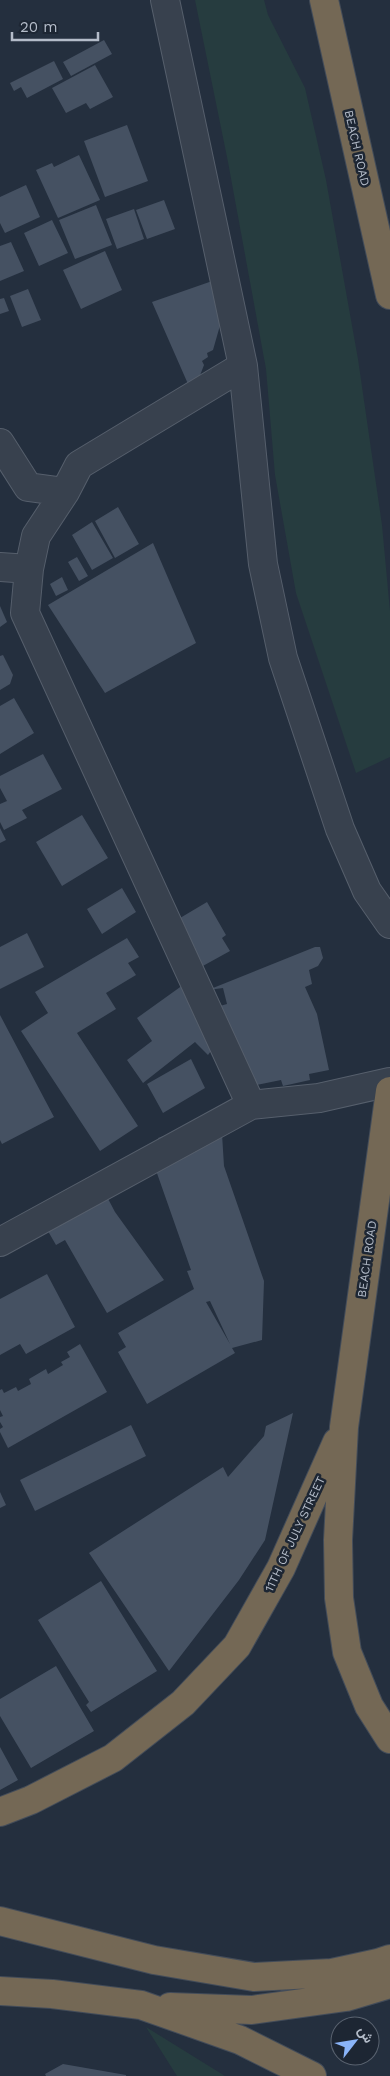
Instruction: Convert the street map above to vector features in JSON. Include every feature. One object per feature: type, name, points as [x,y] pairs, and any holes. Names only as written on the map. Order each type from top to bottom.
[{"type":"highway","name":"BEACH ROAD","points":[[324,0],[390,296]]},
{"type":"highway","name":"BEACH ROAD","points":[[344,1426],[390,1091]]},
{"type":"highway","points":[[344,1426],[338,1540],[339,1598],[347,1652],[369,1706],[390,1739]]},
{"type":"highway","name":"11TH OF JULY STREET","points":[[0,1812],[31,1800],[113,1758],[183,1703],[237,1646],[282,1568],[344,1426]]},
{"type":"highway","points":[[0,1921],[154,1960],[254,1978],[332,1973],[378,1964],[390,1959]]},
{"type":"highway","points":[[0,1991],[52,1994],[141,2006],[252,2010],[346,1997],[390,1984]]},
{"type":"highway","points":[[141,2006],[240,2040],[312,2076]]},
{"type":"street","points":[[165,0],[243,366],[263,564],[283,658],[340,829],[367,891],[390,924]]},
{"type":"street","points":[[243,366],[79,465],[65,492],[36,536],[29,569],[25,613],[251,1105]]},
{"type":"street","points":[[0,443],[28,487],[65,492]]},
{"type":"street","points":[[0,567],[29,569]]},
{"type":"street","points":[[0,1242],[251,1105],[319,1098],[390,1082]]},
{"type":"green space","points":[[195,0],[264,0],[268,15],[305,88],[326,180],[358,359],[382,525],[390,611],[390,757],[356,773],[296,593],[275,475],[266,369],[228,162]]},
{"type":"green space","points":[[146,2027],[225,2076],[177,2076]]},
{"type":"building","points":[[104,40],[112,54],[71,76],[63,62]]},
{"type":"building","points":[[54,61],[63,79],[27,98],[21,87],[14,91],[10,83]]},
{"type":"building","points":[[95,65],[113,97],[90,109],[86,103],[66,113],[52,88]]},
{"type":"building","points":[[127,125],[148,181],[105,197],[84,141]]},
{"type":"building","points":[[79,155],[100,200],[58,218],[36,170],[52,163],[54,167]]},
{"type":"building","points":[[26,185],[40,217],[5,233],[0,223],[0,197]]},
{"type":"building","points":[[164,200],[175,229],[147,239],[136,210]]},
{"type":"building","points":[[96,205],[112,245],[75,259],[59,220]]},
{"type":"building","points":[[134,209],[144,239],[117,249],[106,219]]},
{"type":"building","points":[[52,220],[68,253],[39,266],[24,233]]},
{"type":"building","points":[[11,242],[24,271],[0,281],[0,246]]},
{"type":"building","points":[[105,251],[122,290],[81,309],[63,270]]},
{"type":"building","points":[[218,279],[223,315],[213,350],[207,353],[208,357],[202,361],[204,365],[199,378],[188,384],[152,302]]},
{"type":"building","points":[[28,289],[41,320],[22,327],[10,296]]},
{"type":"building","points":[[4,298],[9,311],[0,314],[0,299]]},
{"type":"building","points":[[118,507],[139,544],[115,558],[95,521]]},
{"type":"building","points":[[92,522],[113,558],[92,570],[72,535]]},
{"type":"building","points":[[153,543],[196,643],[105,693],[48,605]]},
{"type":"building","points":[[77,557],[88,576],[79,581],[68,562]]},
{"type":"building","points":[[62,577],[68,590],[56,596],[50,584]]},
{"type":"building","points":[[0,606],[7,622],[0,627]]},
{"type":"building","points":[[3,655],[13,675],[10,684],[0,690],[0,656]]},
{"type":"building","points":[[14,698],[34,733],[0,754],[0,706]]},
{"type":"building","points":[[43,754],[62,789],[22,810],[27,818],[4,830],[0,822],[0,804],[7,801],[0,788],[0,776]]},
{"type":"building","points":[[82,815],[108,858],[62,886],[36,842]]},
{"type":"building","points":[[0,828],[6,840],[0,843]]},
{"type":"building","points":[[122,888],[136,912],[102,934],[87,909]]},
{"type":"building","points":[[207,902],[226,935],[222,938],[230,951],[201,967],[175,921]]},
{"type":"building","points":[[27,933],[44,967],[0,989],[0,947]]},
{"type":"building","points":[[127,938],[139,957],[128,963],[136,975],[106,993],[116,1009],[77,1033],[138,1126],[100,1151],[21,1031],[48,1013],[35,992]]},
{"type":"building","points":[[315,947],[320,947],[323,958],[318,966],[309,970],[312,984],[305,987],[317,1014],[329,1070],[309,1074],[310,1080],[283,1086],[281,1080],[251,1086],[232,1039],[234,1034],[226,1034],[209,1009],[227,1004],[223,988],[208,990]]},
{"type":"building","points":[[183,985],[216,1044],[208,1055],[195,1042],[143,1083],[127,1060],[152,1041],[137,1018]]},
{"type":"building","points":[[0,1015],[54,1117],[2,1144],[0,1140]]},
{"type":"building","points":[[191,1059],[205,1088],[163,1113],[147,1084]]},
{"type":"building","points":[[205,1121],[222,1134],[224,1166],[264,1281],[262,1340],[232,1348],[235,1353],[147,1404],[118,1352],[126,1347],[118,1333],[194,1289],[187,1271],[191,1270],[152,1159],[164,1155],[158,1138]],"holes":[[[210,1301],[230,1344],[206,1302]]]},
{"type":"building","points":[[105,1193],[115,1212],[164,1280],[107,1313],[65,1240],[56,1245],[45,1226]]},
{"type":"building","points":[[47,1274],[75,1327],[26,1354],[20,1344],[0,1355],[0,1299]]},
{"type":"building","points":[[80,1344],[107,1392],[8,1448],[0,1432],[0,1429],[3,1427],[0,1417],[3,1416],[0,1410],[0,1390],[2,1389],[4,1393],[16,1387],[18,1391],[31,1384],[29,1379],[46,1369],[48,1374],[63,1365],[61,1362],[70,1357],[67,1352]]},
{"type":"building","points":[[293,1413],[265,1540],[239,1580],[169,1671],[89,1553],[223,1467],[228,1477],[264,1436],[266,1426]]},
{"type":"building","points":[[131,1425],[146,1456],[35,1511],[20,1480]]},
{"type":"building","points":[[0,1492],[6,1505],[0,1508]]},
{"type":"building","points":[[101,1581],[157,1671],[91,1712],[86,1705],[89,1702],[38,1620]]},
{"type":"building","points":[[56,1666],[94,1731],[31,1768],[0,1716],[0,1699]]},
{"type":"building","points":[[0,1747],[18,1780],[0,1790]]},
{"type":"building","points":[[63,2064],[126,2076],[46,2076],[45,2074]]}]
